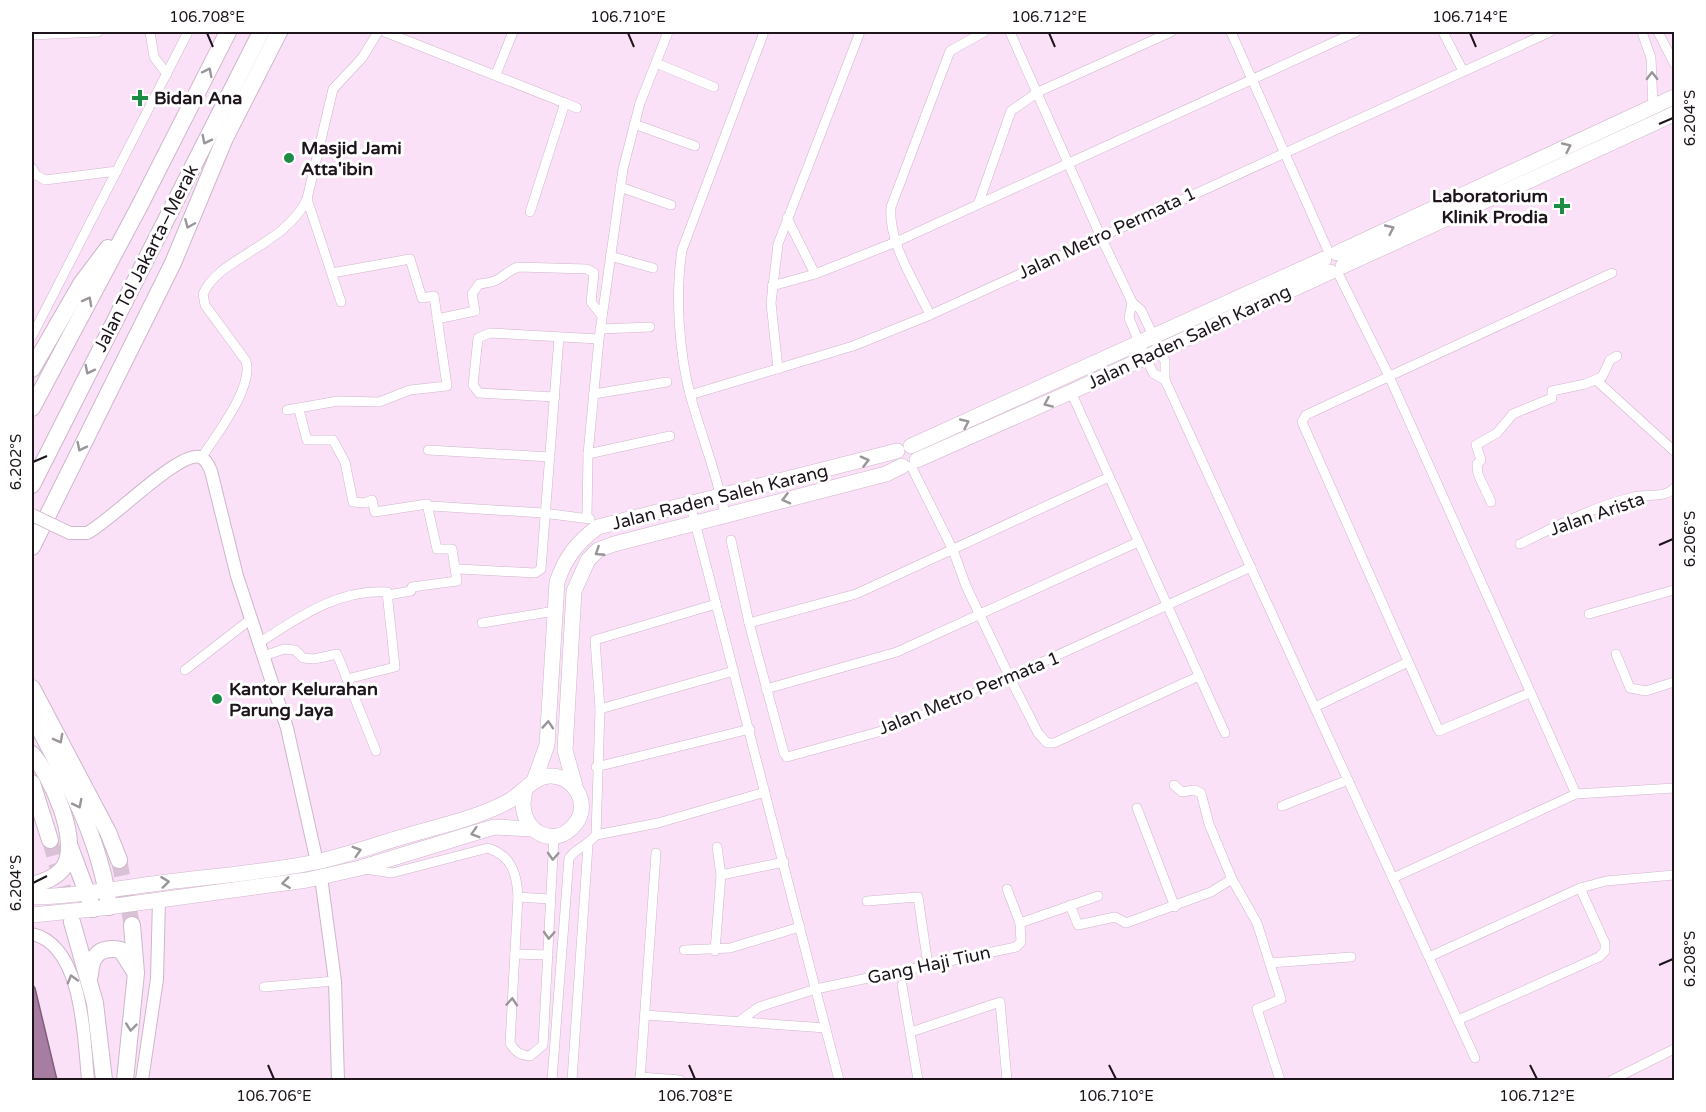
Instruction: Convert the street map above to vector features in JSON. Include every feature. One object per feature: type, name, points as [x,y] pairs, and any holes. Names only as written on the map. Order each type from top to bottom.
[{"type":"highway","name":"Jalan Tol Jakarta–Merak","points":[[32,408],[140,207],[228,32]]},
{"type":"highway","name":"Jalan Tol Jakarta–Merak","points":[[32,485],[261,32]]},
{"type":"highway","points":[[32,547],[173,263],[225,138],[279,32]]},
{"type":"highway","points":[[32,369],[81,284],[140,207]]},
{"type":"highway","points":[[32,688],[108,832],[119,860]]},
{"type":"highway","points":[[32,715],[88,826],[101,862],[107,890],[101,908],[87,893],[70,847],[55,793],[41,765],[32,754]]},
{"type":"highway","points":[[32,783],[50,840]]},
{"type":"highway","points":[[32,885],[50,879],[61,870],[70,847]]},
{"type":"highway","points":[[72,922],[99,1018],[104,1080]]},
{"type":"highway","points":[[125,1080],[136,973],[132,925]]},
{"type":"highway","points":[[89,977],[91,963],[96,953],[108,948],[121,950],[136,973]]},
{"type":"main road","name":"Jalan Raden Saleh Karang","points":[[575,786],[565,750],[574,591],[580,572],[598,550],[725,514],[886,474],[908,458],[1146,339],[1333,262],[1656,114],[1674,97]]},
{"type":"main road","name":"Jalan Raden Saleh Karang","points":[[1656,114],[1674,114]]},
{"type":"main road","name":"Jalan Raden Saleh Karang","points":[[529,786],[547,745],[557,582],[564,560],[592,523],[908,458],[1071,392],[1153,354],[1333,262]]},
{"type":"main road","points":[[32,897],[87,893],[317,862],[497,807],[548,776],[562,777],[575,786],[581,798],[579,817],[566,832],[554,836],[532,829],[494,827],[360,868],[321,877],[101,908],[32,915]]},
{"type":"main road","points":[[529,786],[521,804],[524,818],[532,829]]},
{"type":"street","points":[[32,35],[98,32]]},
{"type":"street","points":[[150,32],[154,57],[167,74]]},
{"type":"street","points":[[32,335],[188,32]]},
{"type":"street","points":[[202,458],[233,408],[248,373],[243,356],[205,305],[203,294],[216,277],[287,227],[299,215],[307,199],[333,89],[362,58],[378,32]]},
{"type":"street","points":[[385,32],[578,108]]},
{"type":"street","points":[[496,74],[513,32]]},
{"type":"street","points":[[431,506],[543,513],[592,523],[588,454],[599,334],[610,256],[634,124],[668,32]]},
{"type":"street","points":[[725,514],[722,496],[690,395],[679,301],[682,250],[764,32]]},
{"type":"street","points":[[778,369],[772,286],[774,264],[787,218],[860,32]]},
{"type":"street","points":[[930,315],[897,242],[890,222],[891,207],[948,56],[955,46],[984,32]]},
{"type":"street","points":[[1010,32],[1131,302],[1141,310],[1146,339],[1153,354],[1153,373],[1165,380]]},
{"type":"street","points":[[979,202],[1008,116],[1016,106],[1038,92],[1171,32]]},
{"type":"street","points":[[1231,32],[1333,262],[1389,376],[1576,794]]},
{"type":"street","points":[[772,286],[814,274],[897,242],[979,202],[1356,32]]},
{"type":"street","points":[[1443,32],[1462,71]]},
{"type":"street","name":"Jalan Metro Permata 1","points":[[690,395],[853,346],[930,315],[1284,151],[1550,32]]},
{"type":"street","points":[[1642,32],[1651,58],[1656,114]]},
{"type":"street","points":[[1658,32],[1674,63]]},
{"type":"street","points":[[656,63],[714,87]]},
{"type":"street","points":[[530,212],[565,103]]},
{"type":"street","points":[[634,124],[694,146]]},
{"type":"street","points":[[32,168],[36,175],[45,180],[117,171]]},
{"type":"street","points":[[621,187],[671,205]]},
{"type":"street","points":[[307,199],[341,302]]},
{"type":"street","points":[[787,218],[814,274]]},
{"type":"street","points":[[610,256],[653,268]]},
{"type":"street","points":[[286,410],[299,410],[338,401],[379,402],[410,390],[447,386],[434,296],[422,298],[410,259],[332,273]]},
{"type":"street","points":[[437,319],[475,311],[472,294],[479,284],[503,280],[511,270],[518,267],[587,269],[594,273],[591,302],[602,316]]},
{"type":"street","points":[[1529,693],[1439,731],[1302,422],[1306,415],[1526,315],[1612,273]]},
{"type":"street","points":[[1131,302],[1129,318],[1146,339],[1153,354],[1167,366],[1165,380],[1475,1058]]},
{"type":"street","points":[[555,397],[479,393],[473,384],[478,338],[482,335],[558,337],[650,327]]},
{"type":"street","points":[[459,569],[538,573],[541,569],[543,513],[550,457],[558,337]]},
{"type":"street","points":[[1491,502],[1478,474],[1477,464],[1481,460],[1476,445],[1497,434],[1513,414],[1552,398],[1552,391],[1596,380],[1606,372],[1610,360],[1617,356]]},
{"type":"street","points":[[1596,380],[1674,451]]},
{"type":"street","points":[[594,394],[667,382]]},
{"type":"street","points":[[1071,392],[1225,733]]},
{"type":"street","points":[[299,410],[306,440],[333,440],[345,462],[352,502],[365,503],[372,500],[375,512],[427,504],[437,549],[452,549],[457,581],[412,587],[411,591],[388,595]]},
{"type":"street","points":[[588,454],[670,436]]},
{"type":"street","points":[[428,450],[550,457]]},
{"type":"street","points":[[32,515],[76,535],[87,533],[162,474],[191,458],[202,458]]},
{"type":"street","points":[[202,458],[211,471],[237,576],[287,728],[317,862]]},
{"type":"street","points":[[908,458],[953,550],[1010,678],[1038,733],[1047,743],[1054,743],[1199,676]]},
{"type":"street","points":[[749,623],[856,594],[1109,477]]},
{"type":"street","name":"Jalan Arista","points":[[1520,544],[1567,522],[1634,497],[1669,493],[1674,488]]},
{"type":"street","points":[[690,503],[839,1080]]},
{"type":"street","name":"Jalan Metro Permata 1","points":[[731,540],[766,689],[784,753],[787,756],[889,729],[1010,678],[1251,567]]},
{"type":"street","points":[[766,689],[897,652],[981,616],[1138,542]]},
{"type":"street","points":[[1589,614],[1674,590]]},
{"type":"street","points":[[260,643],[322,604],[368,591],[387,592],[395,667],[347,679]]},
{"type":"street","points":[[552,1080],[569,858],[578,849],[588,845],[596,835],[596,767],[600,709],[595,640],[716,604]]},
{"type":"street","points":[[482,623],[555,611]]},
{"type":"street","points":[[185,670],[251,619]]},
{"type":"street","points":[[264,656],[284,649],[295,650],[303,658],[314,659],[337,654],[376,751]]},
{"type":"street","points":[[1616,654],[1630,688],[1646,691],[1674,682]]},
{"type":"street","points":[[1315,708],[1407,662]]},
{"type":"street","points":[[600,709],[734,671]]},
{"type":"street","points":[[596,767],[750,729]]},
{"type":"street","points":[[1282,806],[1348,780]]},
{"type":"street","points":[[1174,785],[1182,792],[1194,790],[1201,793],[1209,824],[1232,879],[1257,923],[1281,999],[1257,1008],[1280,1080]]},
{"type":"street","points":[[1393,878],[1576,794],[1674,788]]},
{"type":"street","points":[[596,835],[658,822],[765,792]]},
{"type":"street","points":[[1137,808],[1175,907]]},
{"type":"street","points":[[360,868],[393,873],[488,848],[501,852],[511,863],[517,880],[518,897],[510,1043],[514,1051],[530,1056],[543,1045],[554,836]]},
{"type":"street","points":[[572,1080],[588,845]]},
{"type":"street","points":[[714,951],[721,875],[717,847]]},
{"type":"street","points":[[656,853],[640,1079],[680,1080]]},
{"type":"street","points":[[721,875],[784,862]]},
{"type":"street","points":[[1429,957],[1580,888],[1606,881],[1674,875]]},
{"type":"street","points":[[321,877],[335,981],[338,1080]]},
{"type":"street","points":[[1070,905],[1078,925],[1115,917],[1126,923],[1175,907],[1211,892],[1232,879]]},
{"type":"street","points":[[1458,1020],[1599,957],[1605,951],[1605,943],[1580,888]]},
{"type":"street","points":[[1007,890],[1020,923],[1098,896]]},
{"type":"street","points":[[518,897],[550,899]]},
{"type":"street","points":[[867,901],[918,897],[928,965]]},
{"type":"street","points":[[142,1080],[157,979],[159,900]]},
{"type":"street","name":"Gang Haji Tiun","points":[[741,1020],[759,1007],[816,989],[1016,947],[1021,942],[1020,923]]},
{"type":"street","points":[[684,950],[714,951],[800,927]]},
{"type":"street","points":[[32,934],[55,946],[68,964],[84,1037],[88,1080]]},
{"type":"street","points":[[515,954],[548,955]]},
{"type":"street","points":[[1270,963],[1351,957]]},
{"type":"street","points":[[264,987],[335,981]]},
{"type":"street","points":[[902,985],[918,1080]]},
{"type":"street","points":[[911,1032],[1000,1002],[1007,1080]]},
{"type":"street","points":[[645,1015],[741,1020],[826,1028]]},
{"type":"street","points":[[1612,1080],[1674,1049]]},
{"type":"shaded area","points":[[32,984],[35,988],[57,1080],[32,1080]]},
{"type":"tunnel","points":[[50,840],[69,910]]},
{"type":"tunnel","points":[[119,860],[132,925]]},
{"type":"place","name":"Bidan Ana","points":[[140,98]]},
{"type":"place","name":"Masjid Jami Atta'ibin","points":[[289,158]]},
{"type":"place","name":"Laboratorium Klinik Prodia","points":[[1562,206]]},
{"type":"place","name":"Kantor Kelurahan Parung Jaya","points":[[217,699]]}]
